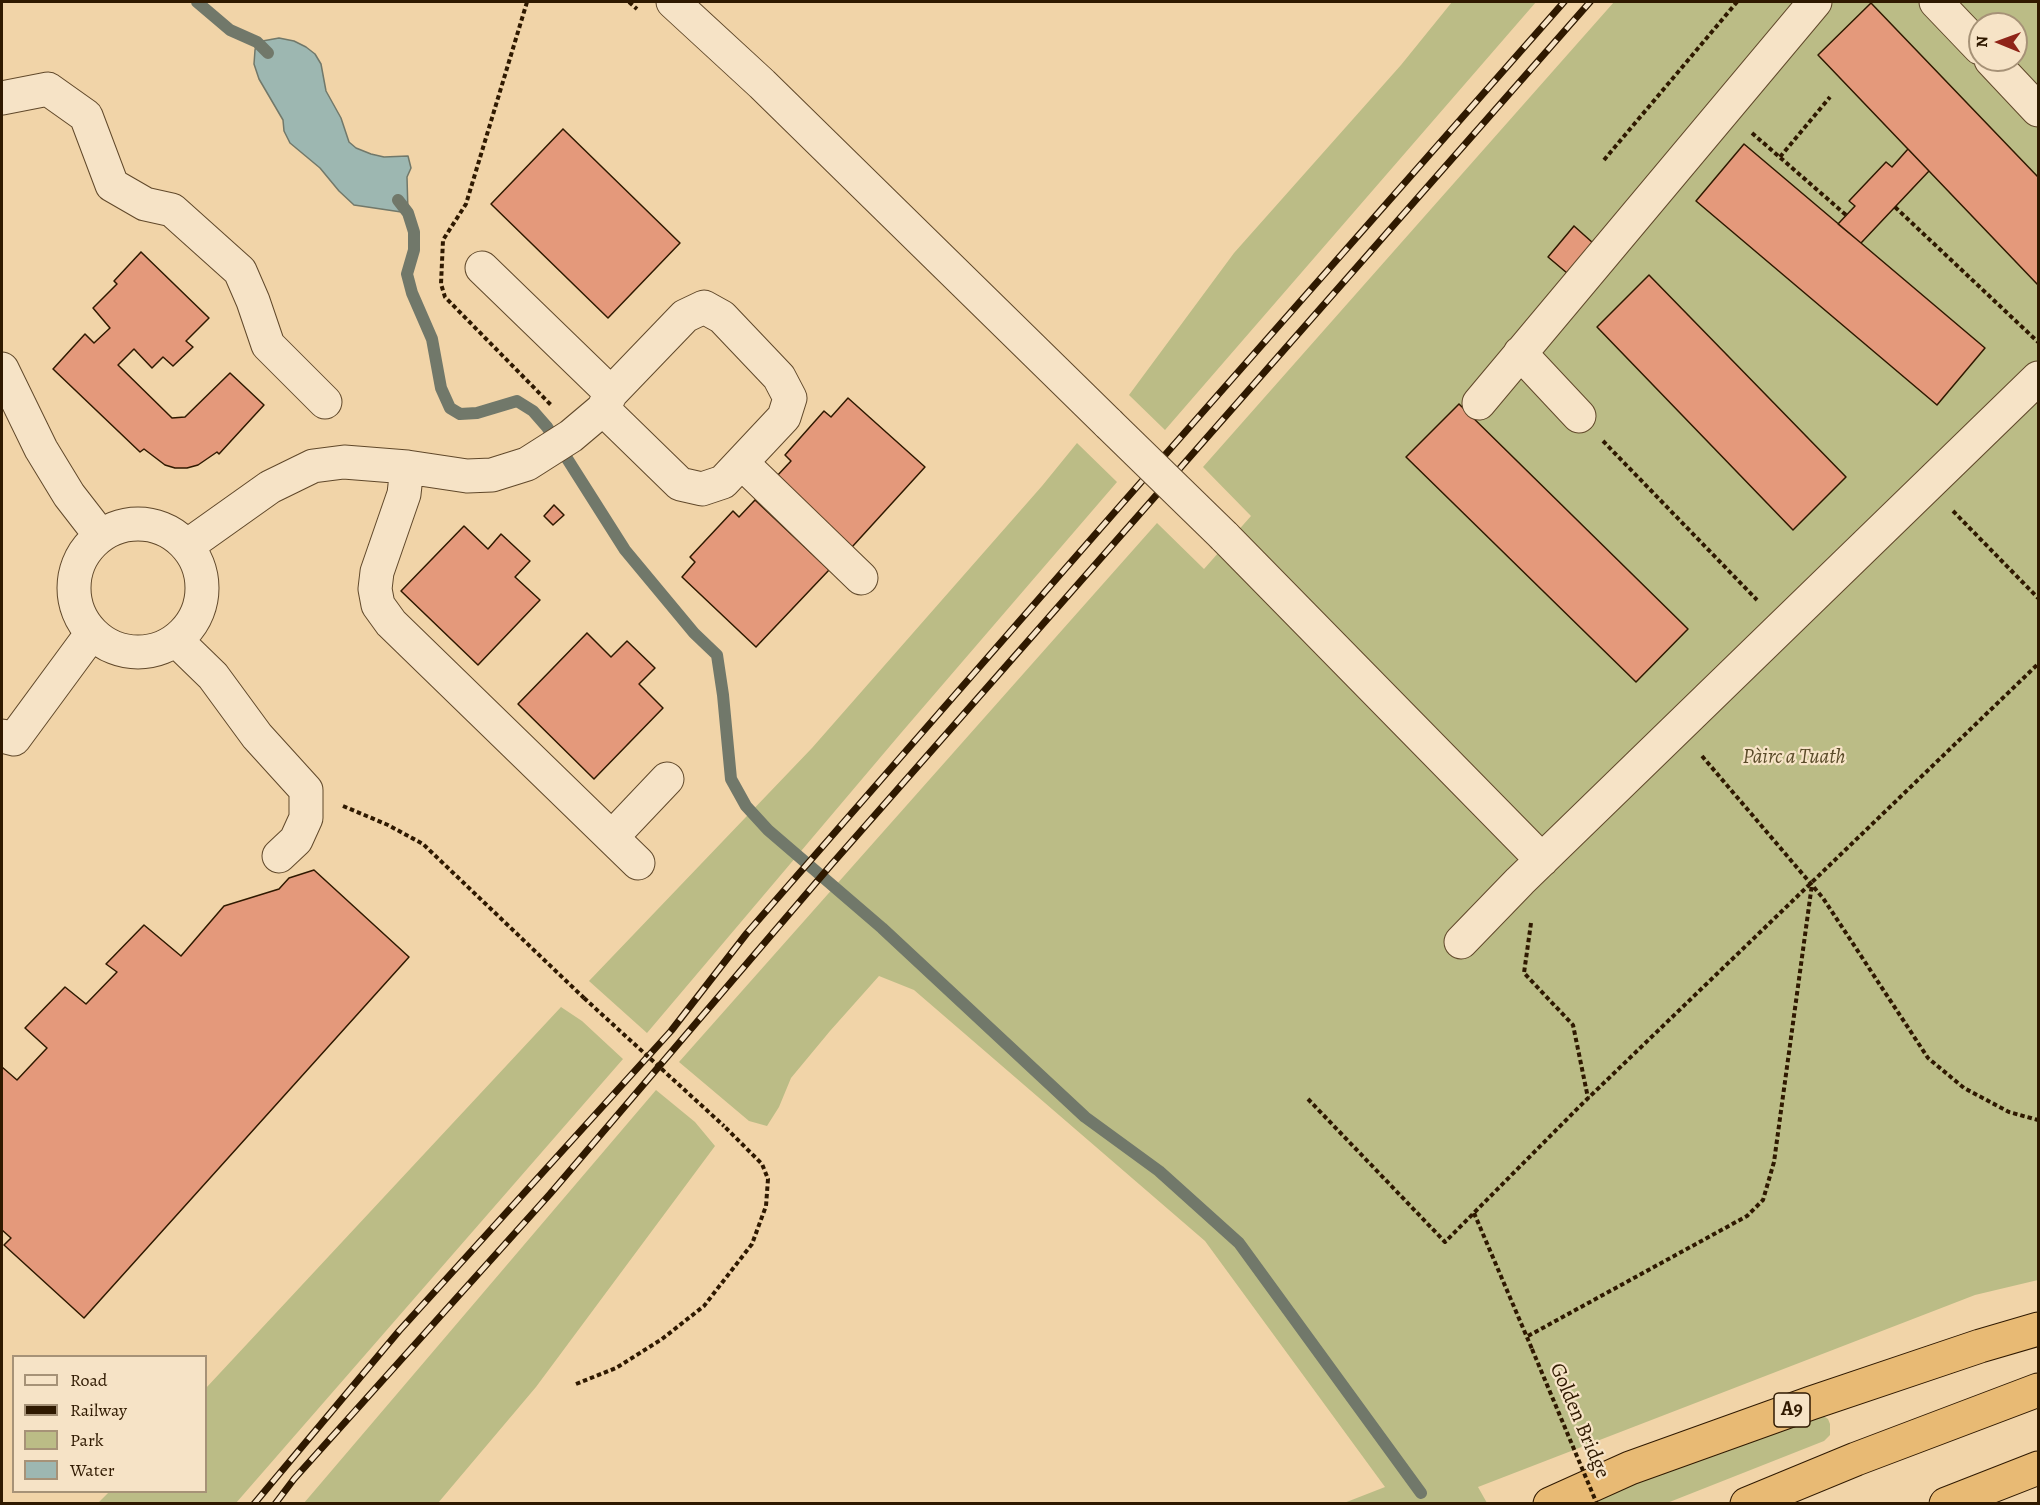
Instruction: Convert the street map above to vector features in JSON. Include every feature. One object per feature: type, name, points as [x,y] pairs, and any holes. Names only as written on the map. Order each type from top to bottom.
[{"type":"highway","name":"A9","points":[[1550,1503],[1630,1468],[1779,1414],[1980,1346],[2038,1329]]},
{"type":"highway","points":[[1747,1503],[2038,1390]]},
{"type":"highway","points":[[1946,1503],[2038,1468]]},
{"type":"street","points":[[673,2],[770,92],[1224,536],[1531,871]]},
{"type":"street","points":[[1479,402],[1815,2]]},
{"type":"street","points":[[1936,2],[1968,35]]},
{"type":"street","points":[[2002,72],[2038,110]]},
{"type":"street","points":[[2,98],[48,89],[86,116],[112,185],[145,204],[172,210],[240,272],[254,300],[268,345],[325,402]]},
{"type":"street","points":[[187,546],[270,487],[313,466],[344,462],[407,467],[466,476],[492,475],[527,464],[544,455],[574,433],[607,401],[685,316],[704,307],[722,317],[779,377],[790,398],[784,417],[723,482],[702,489],[680,484],[607,401],[482,268]]},
{"type":"street","points":[[1520,353],[1579,416]]},
{"type":"street","points":[[2,369],[41,449],[69,495],[100,535]]},
{"type":"street","points":[[1461,942],[1677,728],[2038,378]]},
{"type":"street","points":[[742,463],[861,578]]},
{"type":"street","points":[[407,467],[404,494],[377,572],[375,589],[378,605],[391,623],[638,863]]},
{"type":"street","points":[[137,523],[155,525],[173,533],[187,546],[199,564],[203,585],[200,606],[191,625],[176,640],[160,649],[142,652],[123,651],[106,644],[92,633],[81,618],[75,600],[74,582],[78,564],[87,548],[100,535],[117,526],[137,523]]},
{"type":"street","points":[[2,736],[14,739],[92,633]]},
{"type":"street","points":[[176,640],[213,676],[258,736],[306,790],[306,818],[296,840],[279,855]]},
{"type":"street","points":[[612,837],[667,779]]},
{"type":"path","points":[[527,2],[466,204],[443,240],[441,284],[445,297],[574,433]]},
{"type":"path","points":[[1604,160],[1737,2]]},
{"type":"path","points":[[1780,157],[1830,97]]},
{"type":"path","points":[[1724,109],[1846,215]]},
{"type":"path","points":[[1895,207],[2038,342]]},
{"type":"path","points":[[1579,416],[1782,626]]},
{"type":"path","points":[[1928,484],[2038,598]]},
{"type":"path","points":[[1308,1099],[1445,1242],[1588,1098],[2038,664]]},
{"type":"path","points":[[1677,728],[1823,898],[1928,1058],[1964,1088],[2009,1112],[2038,1120]]},
{"type":"path","points":[[306,790],[388,825],[423,844],[762,1164],[768,1179],[766,1206],[752,1244],[704,1306],[671,1333],[616,1368],[576,1384]]},
{"type":"path","points":[[1531,871],[1532,918],[1524,973],[1573,1025],[1588,1098]]},
{"type":"path","points":[[1527,1336],[1747,1216],[1763,1200],[1774,1162],[1812,884]]},
{"type":"path","name":"Golden Bridge","points":[[1474,1213],[1597,1503]]},
{"type":"green space","points":[[1452,2],[1536,2],[1165,430],[1129,395],[1234,253],[1401,65]]},
{"type":"green space","name":"Pàirc a Tuath","points":[[1614,2],[2038,2],[2038,1280],[1975,1295],[1478,1487],[1487,1503],[1344,1503],[1385,1487],[1205,1241],[914,990],[879,976],[791,1078],[779,1107],[767,1126],[749,1121],[679,1062],[1157,523],[1204,569],[1251,516],[1203,467]]},
{"type":"green space","points":[[1077,443],[1117,482],[647,1033],[589,981],[812,748]]},
{"type":"green space","points":[[561,1007],[582,1021],[623,1059],[236,1503],[98,1503],[108,1493],[207,1493],[207,1387]]},
{"type":"green space","points":[[656,1090],[695,1122],[715,1146],[536,1387],[438,1503],[304,1503]]},
{"type":"green space","points":[[1813,1415],[1822,1415],[1828,1419],[1830,1435],[1824,1441],[1667,1503],[1588,1504],[1624,1487],[1728,1451]]},
{"type":"water","points":[[279,38],[294,41],[315,54],[321,64],[326,91],[341,118],[349,142],[356,148],[371,154],[384,157],[408,156],[411,168],[407,177],[408,213],[354,205],[320,168],[290,143],[284,131],[283,120],[259,79],[254,64],[257,42]]},
{"type":"building","points":[[1871,3],[2038,177],[2038,285],[1818,55]]},
{"type":"building","points":[[563,129],[680,243],[608,318],[491,204]]},
{"type":"building","points":[[1744,144],[1985,348],[1937,405],[1696,201]]},
{"type":"building","points":[[1908,149],[1929,171],[1861,243],[1838,224],[1855,206],[1849,201],[1886,162],[1892,167]]},
{"type":"building","points":[[1574,226],[1593,243],[1567,273],[1548,257]]},
{"type":"building","points":[[141,252],[209,318],[186,341],[193,347],[173,366],[163,357],[152,368],[134,349],[118,365],[172,418],[185,417],[230,373],[264,405],[219,454],[217,452],[198,465],[187,468],[165,465],[144,449],[140,452],[53,369],[85,334],[94,343],[110,328],[93,308],[117,284],[114,281]]},
{"type":"building","points":[[1649,275],[1846,477],[1793,530],[1597,327]]},
{"type":"building","points":[[848,398],[925,467],[852,547],[776,477],[791,461],[785,455],[824,411],[831,417]]},
{"type":"building","points":[[1459,404],[1688,629],[1636,682],[1406,457]]},
{"type":"building","points":[[755,500],[829,570],[756,647],[682,577],[695,562],[690,557],[733,511],[739,517]]},
{"type":"building","points":[[554,505],[564,515],[553,525],[544,516]]},
{"type":"building","points":[[464,526],[488,549],[501,534],[530,561],[515,577],[540,600],[478,665],[401,591]]},
{"type":"building","points":[[587,633],[611,657],[627,641],[655,668],[639,684],[663,708],[594,779],[518,704]]},
{"type":"building","points":[[314,870],[409,957],[84,1318],[4,1245],[11,1238],[2,1230],[2,1067],[17,1080],[47,1048],[25,1028],[65,987],[86,1004],[117,972],[106,964],[144,925],[181,956],[224,906],[279,889],[289,878]]},
{"type":"waterway","points":[[197,2],[230,30],[257,42],[268,53]]},
{"type":"waterway","points":[[398,200],[408,213],[414,232],[414,250],[407,274],[412,293],[432,339],[441,388],[450,408],[460,414],[477,413],[517,401],[533,411],[547,427],[625,550],[694,633],[717,655],[731,779],[746,806],[768,830],[882,928],[1085,1117],[1159,1171],[1239,1243],[1421,1493]]},
{"type":"railway","points":[[254,1504],[399,1331],[671,1031],[747,933],[1564,2]]},
{"type":"railway","points":[[275,1504],[294,1479],[550,1194],[831,865],[1590,2]]}]
